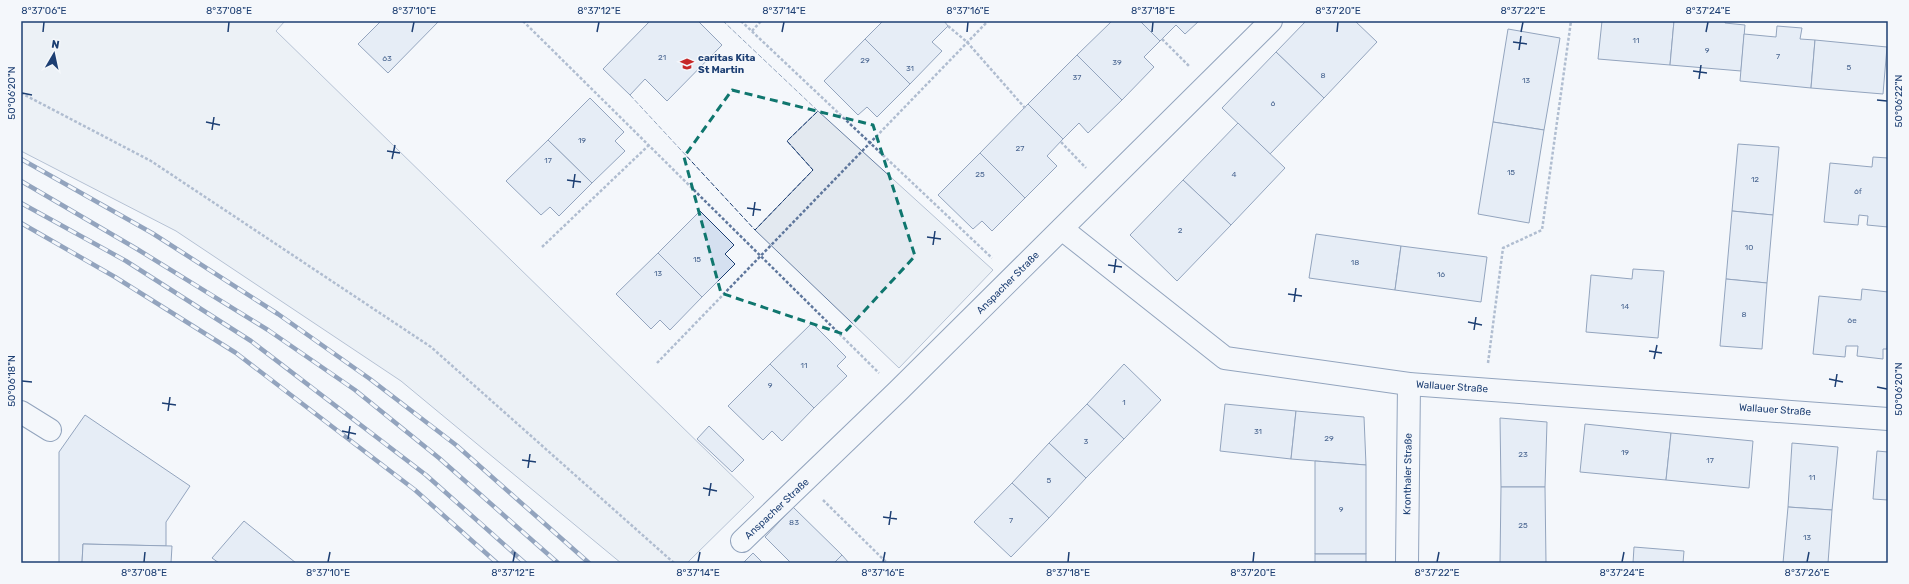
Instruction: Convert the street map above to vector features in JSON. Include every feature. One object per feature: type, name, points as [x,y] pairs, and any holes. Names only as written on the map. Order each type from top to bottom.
[{"type":"street","name":"Anspacher Straße","points":[[742,541],[805,482],[1013,278],[1271,21]]},
{"type":"street","name":"Wallauer Straße","points":[[1062,229],[1225,358],[1409,384],[1888,419]]},
{"type":"street","name":"Kronthaler Straße","points":[[1407,563],[1409,384]]},
{"type":"street","points":[[21,412],[50,430]]},
{"type":"path","points":[[523,21],[898,391]]},
{"type":"path","points":[[741,21],[1013,278]]},
{"type":"path","points":[[752,31],[762,21]]},
{"type":"path","points":[[657,363],[871,144],[988,21]]},
{"type":"path","points":[[1484,389],[1503,248],[1542,230],[1571,21]]},
{"type":"path","points":[[948,26],[967,42],[1025,108]]},
{"type":"path","points":[[1162,39],[1208,84]]},
{"type":"path","points":[[21,94],[151,161],[431,346],[674,563]]},
{"type":"path","points":[[1060,142],[1105,186]]},
{"type":"path","points":[[542,247],[649,145]]},
{"type":"path","points":[[805,482],[887,563]]},
{"type":"highlighted area","points":[[732,90],[873,125],[915,256],[843,334],[721,293],[684,157]]},
{"type":"shaded area","points":[[21,21],[285,21],[276,31],[754,497],[687,563],[621,563],[401,381],[176,231],[21,151]]},
{"type":"shaded area","points":[[818,111],[993,270],[899,368],[755,230],[813,170],[787,141]]},
{"type":"building","points":[[381,21],[439,21],[388,73],[358,44]]},
{"type":"building","points":[[650,21],[698,21],[722,45],[667,101],[645,79],[630,95],[603,69]]},
{"type":"building","points":[[883,21],[944,21],[948,26],[932,42],[942,51],[910,84],[865,39]]},
{"type":"building","points":[[1112,21],[1140,21],[1160,41],[1144,57],[1154,67],[1122,100],[1077,55]]},
{"type":"building","points":[[1140,21],[1199,21],[1185,34],[1176,25],[1160,41]]},
{"type":"building","points":[[1306,21],[1355,21],[1377,42],[1324,98],[1276,52]]},
{"type":"building","points":[[1602,21],[1674,21],[1670,65],[1598,59]]},
{"type":"building","points":[[1674,21],[1725,21],[1725,23],[1745,25],[1741,71],[1670,65]]},
{"type":"building","points":[[1777,26],[1802,28],[1800,39],[1815,40],[1811,88],[1740,81],[1744,34],[1776,37]]},
{"type":"building","points":[[1508,29],[1560,38],[1544,130],[1493,122]]},
{"type":"building","points":[[865,39],[910,84],[877,117],[867,107],[858,115],[824,81]]},
{"type":"building","points":[[1815,40],[1887,47],[1883,94],[1811,88]]},
{"type":"building","points":[[1276,52],[1324,98],[1270,154],[1222,108]]},
{"type":"building","points":[[1077,55],[1122,100],[1088,133],[1079,123],[1063,139],[1028,104]]},
{"type":"building","points":[[590,98],[624,132],[615,141],[625,151],[592,183],[548,140]]},
{"type":"building","points":[[1028,104],[1063,139],[1047,156],[1057,166],[1025,198],[980,153]]},
{"type":"building","points":[[1493,122],[1544,130],[1529,223],[1478,214]]},
{"type":"building","points":[[1238,123],[1285,168],[1231,225],[1183,180]]},
{"type":"building","points":[[548,140],[592,183],[559,216],[550,207],[541,215],[506,181]]},
{"type":"building","points":[[1738,144],[1779,147],[1773,215],[1732,211]]},
{"type":"building","points":[[980,153],[1025,198],[992,231],[982,221],[973,229],[938,195]]},
{"type":"building","points":[[1873,157],[1888,158],[1888,227],[1867,225],[1868,216],[1859,215],[1858,225],[1824,222],[1830,163],[1872,167]]},
{"type":"building","points":[[1183,180],[1231,225],[1177,281],[1130,235]]},
{"type":"building","points":[[700,211],[734,245],[725,254],[735,264],[702,297],[658,253]]},
{"type":"building","points":[[1732,211],[1773,215],[1767,283],[1726,279]]},
{"type":"building","points":[[1316,234],[1401,246],[1395,290],[1309,278]]},
{"type":"building","points":[[1401,246],[1487,257],[1481,302],[1395,290]]},
{"type":"building","points":[[658,253],[702,297],[670,330],[660,320],[651,329],[616,294]]},
{"type":"building","points":[[1633,269],[1664,271],[1658,338],[1586,332],[1591,275],[1632,279]]},
{"type":"building","points":[[1726,279],[1767,283],[1762,349],[1720,346]]},
{"type":"building","points":[[1862,289],[1888,292],[1888,340],[1887,349],[1883,349],[1883,359],[1857,356],[1858,346],[1846,346],[1845,357],[1813,354],[1819,296],[1861,300]]},
{"type":"building","points":[[812,323],[846,357],[837,366],[847,376],[814,408],[770,364]]},
{"type":"building","points":[[770,364],[814,408],[782,441],[772,431],[763,440],[728,406]]},
{"type":"building","points":[[1124,364],[1161,400],[1124,439],[1087,404]]},
{"type":"building","points":[[1087,404],[1124,439],[1086,478],[1049,443]]},
{"type":"building","points":[[1225,404],[1296,411],[1291,459],[1220,451]]},
{"type":"building","points":[[1296,411],[1364,417],[1366,465],[1291,459]]},
{"type":"building","points":[[85,415],[190,486],[166,522],[166,546],[83,544],[82,563],[59,563],[59,452]]},
{"type":"building","points":[[1500,418],[1547,422],[1545,487],[1501,487]]},
{"type":"building","points":[[1585,424],[1671,433],[1666,480],[1580,472]]},
{"type":"building","points":[[709,426],[744,460],[732,472],[697,439]]},
{"type":"building","points":[[1671,433],[1753,441],[1749,488],[1666,480]]},
{"type":"building","points":[[1049,443],[1086,478],[1049,518],[1012,483]]},
{"type":"building","points":[[1792,443],[1838,447],[1832,510],[1788,507]]},
{"type":"building","points":[[1877,451],[1888,452],[1888,500],[1873,499]]},
{"type":"building","points":[[1315,461],[1366,465],[1366,554],[1315,554]]},
{"type":"building","points":[[1012,483],[1049,518],[1011,557],[974,522]]},
{"type":"building","points":[[1501,487],[1545,487],[1546,563],[1500,563]]},
{"type":"building","points":[[793,507],[842,555],[834,563],[791,563],[765,537]]},
{"type":"building","points":[[1788,507],[1832,510],[1828,563],[1783,563]]},
{"type":"building","points":[[244,521],[296,563],[219,563],[212,558]]},
{"type":"building","points":[[83,544],[172,546],[171,563],[82,563]]},
{"type":"building","points":[[1634,547],[1684,551],[1683,563],[1633,563]]},
{"type":"building","points":[[753,553],[763,563],[743,563]]},
{"type":"building","points":[[1315,554],[1366,554],[1366,563],[1315,563]]},
{"type":"building","points":[[842,555],[849,563],[834,563]]},
{"type":"railway","points":[[21,159],[152,233],[278,314],[370,379],[456,445],[589,563]]},
{"type":"railway","points":[[21,181],[137,249],[268,330],[355,390],[439,458],[558,563]]},
{"type":"railway","points":[[21,203],[126,261],[251,341],[426,475],[525,563]]},
{"type":"railway","points":[[21,223],[115,277],[236,353],[415,490],[497,563]]},
{"type":"fence","points":[[630,95],[755,230],[813,170],[787,141],[818,111],[723,21]]},
{"type":"place","name":"caritas Kita St Martin","points":[[687,64]]}]
